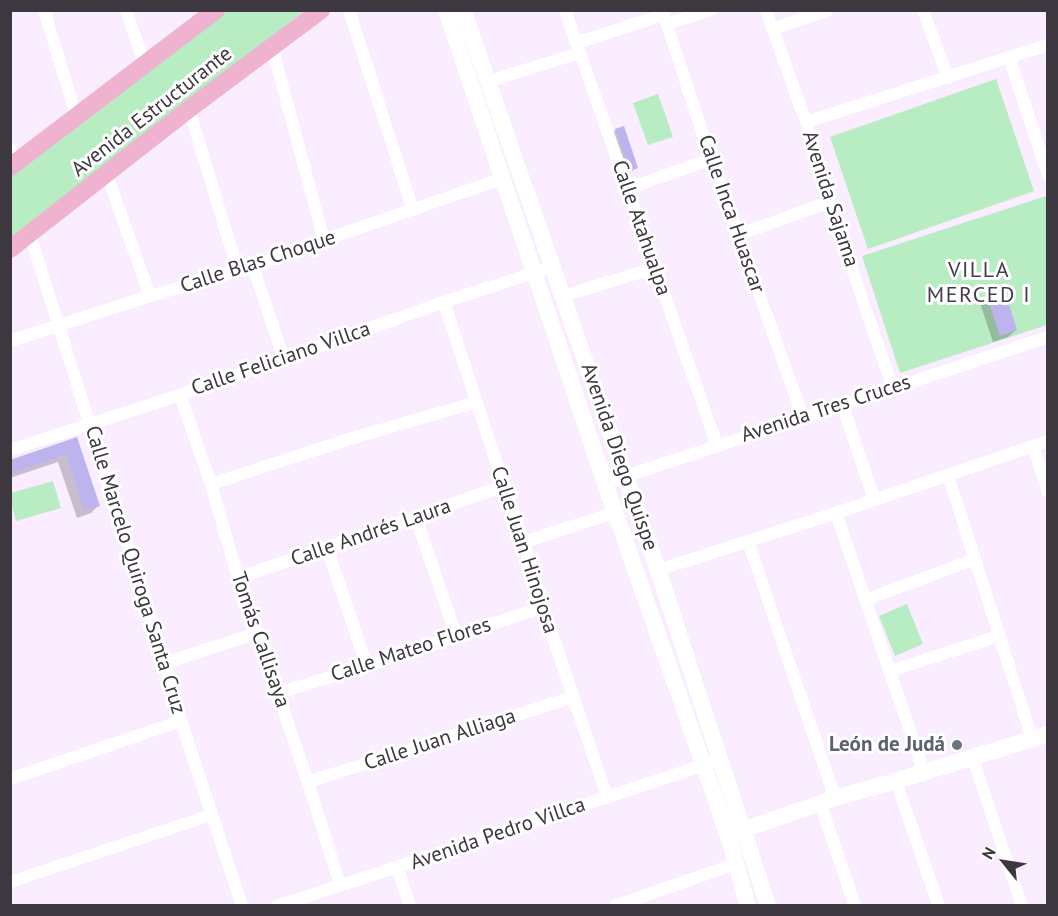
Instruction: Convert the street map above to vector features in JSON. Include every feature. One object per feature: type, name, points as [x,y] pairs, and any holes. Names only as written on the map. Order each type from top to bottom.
[{"type":"main road","name":"Avenida Estructurante","points":[[10,249],[189,109],[321,10]]},
{"type":"main road","name":"Avenida Estructurante","points":[[12,159],[77,118],[210,12]]},
{"type":"street","points":[[44,10],[77,118]]},
{"type":"street","points":[[126,10],[145,65]]},
{"type":"street","points":[[350,10],[413,210]]},
{"type":"street","name":"Avenida Diego Quispe","points":[[446,10],[605,483],[703,764],[768,906]]},
{"type":"street","name":"Avenida Diego Quispe","points":[[463,10],[626,476],[720,761],[735,832],[735,864],[748,906]]},
{"type":"street","name":"Calle Atahualpa","points":[[565,10],[717,445]]},
{"type":"street","points":[[487,82],[664,16],[711,10]]},
{"type":"street","name":"Avenida Sajama","points":[[766,10],[806,122],[829,202],[893,388]]},
{"type":"street","points":[[773,29],[828,10]]},
{"type":"street","points":[[923,10],[948,78]]},
{"type":"street","name":"Calle Inca Huascar","points":[[664,16],[711,159],[803,417]]},
{"type":"street","points":[[806,122],[1047,45]]},
{"type":"street","points":[[272,47],[324,240]]},
{"type":"street","points":[[1009,57],[1047,175]]},
{"type":"street","points":[[189,109],[238,271]]},
{"type":"street","points":[[627,189],[711,159]]},
{"type":"street","points":[[107,175],[150,296]]},
{"type":"street","name":"Calle Blas Choque","points":[[10,341],[150,296],[253,267],[504,178]]},
{"type":"street","points":[[738,235],[829,202]]},
{"type":"street","name":"Calle Marcelo Quiroga Santa Cruz","points":[[30,235],[165,663],[181,721],[242,906]]},
{"type":"street","points":[[253,267],[284,359]]},
{"type":"street","name":"Calle Feliciano Villca","points":[[10,450],[180,395],[444,302],[552,267]]},
{"type":"street","points":[[563,296],[655,268]]},
{"type":"street","name":"Calle Juan Hinojosa","points":[[444,302],[607,797]]},
{"type":"street","name":"Avenida Tres Cruces","points":[[605,483],[1047,337]]},
{"type":"street","name":"Tomás Callisaya","points":[[180,395],[211,484],[238,578],[308,782],[340,885]]},
{"type":"street","points":[[211,484],[346,440],[477,402]]},
{"type":"street","points":[[842,404],[874,499]]},
{"type":"street","points":[[658,570],[837,513],[1047,441]]},
{"type":"street","points":[[1033,446],[1047,491]]},
{"type":"street","points":[[735,832],[827,800],[1040,736],[999,636],[948,476]]},
{"type":"street","name":"Calle Andrés Laura","points":[[238,578],[504,486]]},
{"type":"street","points":[[524,542],[616,512]]},
{"type":"street","points":[[837,513],[924,772]]},
{"type":"street","points":[[416,518],[456,635]]},
{"type":"street","points":[[748,541],[827,800],[855,906]]},
{"type":"street","points":[[327,548],[367,666]]},
{"type":"street","points":[[865,600],[975,559]]},
{"type":"street","name":"Calle Mateo Flores","points":[[278,693],[543,607]]},
{"type":"street","points":[[165,663],[257,633]]},
{"type":"street","points":[[890,671],[999,636]]},
{"type":"street","name":"Calle Juan Alliaga","points":[[308,782],[573,697]]},
{"type":"street","points":[[10,779],[181,721]]},
{"type":"street","points":[[972,756],[1022,906]]},
{"type":"street","name":"Avenida Pedro Villca","points":[[277,906],[703,764],[720,761]]},
{"type":"street","points":[[896,781],[939,906]]},
{"type":"street","points":[[10,882],[211,815]]},
{"type":"street","points":[[615,906],[735,864]]},
{"type":"street","points":[[397,867],[410,906]]},
{"type":"green space","points":[[225,11],[304,11],[11,237],[10,177]]},
{"type":"green space","points":[[996,79],[1034,191],[868,249],[830,137]]},
{"type":"green space","points":[[658,94],[673,137],[648,145],[633,103]]},
{"type":"green space","points":[[1046,196],[1047,325],[900,373],[862,256]]},
{"type":"green space","points":[[53,481],[61,508],[16,521],[11,493]]},
{"type":"green space","points":[[907,604],[923,644],[895,656],[879,616]]},
{"type":"building","points":[[624,126],[638,168],[630,171],[615,129]]},
{"type":"building","points":[[1004,288],[1017,330],[1000,336],[986,294]]},
{"type":"building","points":[[77,437],[100,506],[84,511],[66,455],[10,474],[10,460]]},
{"type":"place","name":"León de Judá","points":[[957,745]]},
{"type":"district","name":"VILLA MERCED I","points":[[979,284]]}]
